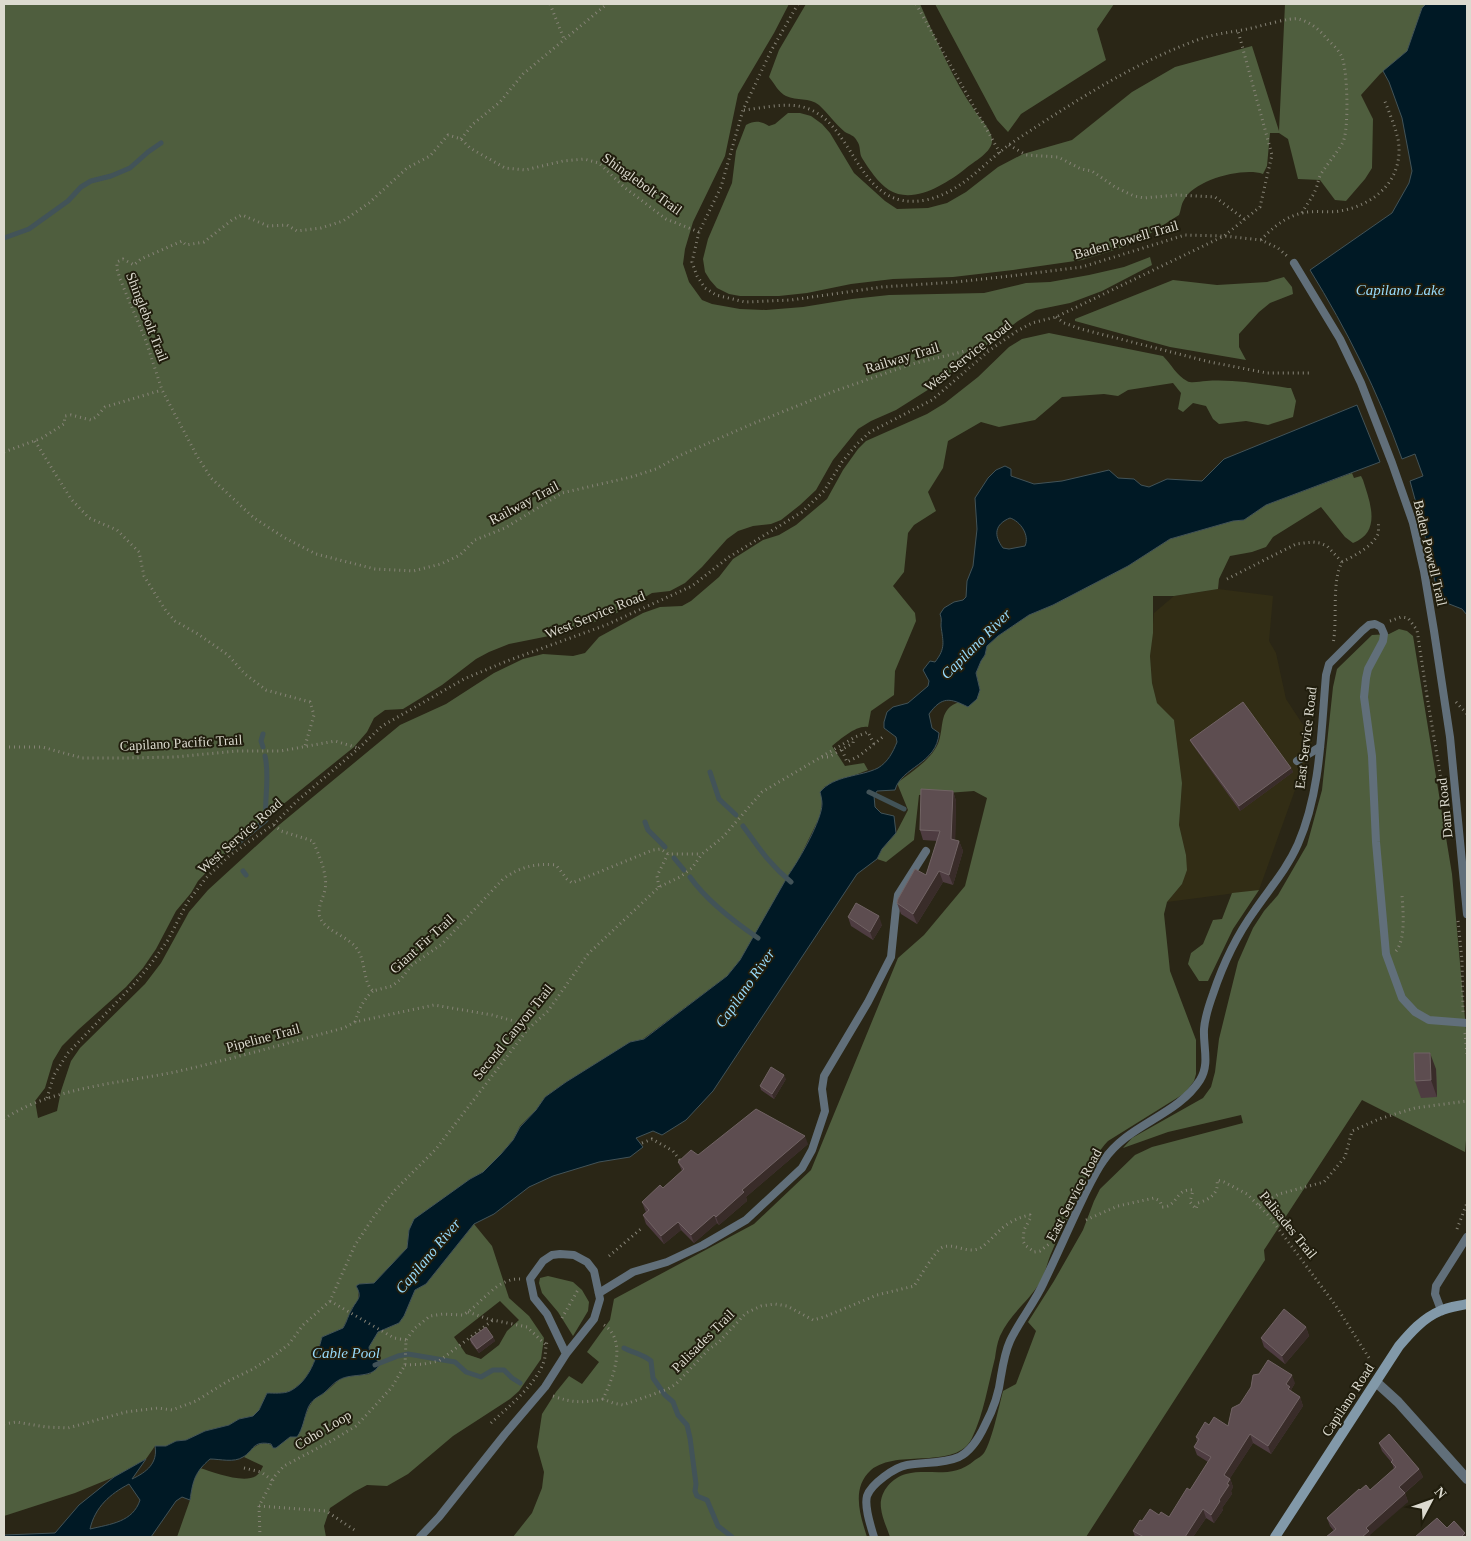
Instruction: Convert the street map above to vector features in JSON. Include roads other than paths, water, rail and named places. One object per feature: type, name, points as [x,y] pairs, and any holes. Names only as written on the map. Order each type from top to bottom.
[{"type":"main road","name":"Capilano Road","points":[[1274,1537],[1399,1346],[1426,1319],[1441,1310],[1467,1304]]},
{"type":"street","points":[[1376,1382],[1398,1402],[1467,1479]]},
{"type":"lane","name":"Baden Powell Trail","points":[[1294,263],[1340,339],[1361,383],[1413,523],[1424,571],[1444,700]]},
{"type":"lane","name":"East Service Road","points":[[874,1537],[868,1514],[867,1497],[875,1485],[886,1475],[904,1465],[948,1461],[961,1456],[971,1448],[981,1434],[991,1414],[1002,1376],[1003,1361],[1010,1341],[1043,1285],[1065,1235],[1104,1159],[1128,1135],[1176,1105],[1190,1093],[1201,1078],[1206,1064],[1204,1028],[1213,993],[1239,934],[1283,872],[1298,844],[1314,788],[1320,747],[1326,674],[1329,664],[1349,642],[1369,625],[1375,624],[1381,627],[1384,634],[1383,641],[1368,669],[1364,697],[1372,756],[1376,842],[1386,954],[1402,998],[1415,1012],[1429,1020],[1467,1023]]},
{"type":"lane","name":"Dam Road","points":[[1444,700],[1460,826],[1467,914]]},
{"type":"lane","points":[[1297,761],[1320,747]]},
{"type":"lane","points":[[599,1293],[633,1272],[667,1262],[704,1245],[746,1220],[802,1168],[812,1150],[825,1111],[822,1089],[824,1076],[868,1002],[891,957],[898,895],[926,851]]},
{"type":"lane","points":[[1441,1310],[1435,1294],[1436,1286],[1467,1237]]},
{"type":"lane","points":[[420,1537],[439,1517],[545,1387],[566,1354],[594,1319],[600,1299],[594,1271],[587,1262],[574,1255],[560,1254],[552,1255],[543,1261],[530,1279],[534,1298],[547,1314],[566,1354]]},
{"type":"water","name":"Capilano Lake","points":[[1426,4],[1467,4],[1467,615],[1462,609],[1439,600],[1425,536],[1410,481],[1423,476],[1415,454],[1402,459],[1383,410],[1361,362],[1337,315],[1310,270],[1392,213],[1409,183],[1412,171],[1402,118],[1383,71],[1407,51],[1422,8]]},
{"type":"water","points":[[1357,405],[1380,462],[1266,505],[1244,520],[1233,521],[1170,539],[1128,566],[1053,605],[1029,615],[998,636],[987,646],[985,655],[976,673],[980,690],[977,699],[968,707],[947,700],[938,704],[929,714],[932,728],[939,733],[937,743],[932,752],[904,776],[895,790],[877,791],[874,796],[875,807],[881,813],[894,816],[896,833],[882,849],[877,859],[857,874],[713,1091],[686,1120],[662,1135],[653,1131],[636,1138],[643,1147],[630,1157],[599,1162],[553,1176],[529,1187],[494,1214],[474,1224],[426,1284],[415,1290],[399,1323],[378,1332],[369,1347],[370,1354],[380,1363],[377,1368],[368,1374],[350,1376],[339,1380],[313,1401],[308,1408],[297,1437],[290,1437],[276,1448],[273,1448],[271,1444],[265,1443],[257,1445],[247,1455],[239,1459],[210,1459],[201,1468],[196,1477],[190,1500],[182,1497],[176,1501],[151,1537],[4,1537],[4,1535],[55,1533],[79,1505],[114,1477],[146,1459],[132,1479],[147,1470],[155,1457],[155,1446],[166,1446],[176,1441],[186,1440],[205,1431],[253,1416],[259,1410],[267,1393],[285,1393],[297,1387],[308,1375],[312,1367],[322,1337],[343,1328],[359,1296],[356,1286],[374,1283],[407,1248],[409,1230],[414,1219],[470,1179],[483,1172],[513,1140],[520,1127],[545,1097],[630,1042],[644,1039],[727,976],[740,960],[809,840],[821,811],[820,792],[832,782],[871,771],[885,763],[897,742],[896,737],[884,728],[887,712],[893,707],[908,703],[928,686],[929,681],[923,670],[930,661],[935,662],[942,649],[940,614],[944,608],[966,597],[967,581],[973,566],[977,529],[975,498],[988,478],[996,470],[1005,466],[1011,469],[1011,476],[1034,484],[1062,481],[1109,470],[1118,478],[1134,479],[1141,485],[1149,487],[1167,479],[1202,481],[1224,459]],"holes":[[[1010,518],[1023,529],[1026,537],[1025,546],[1009,549],[1003,548],[1000,543],[997,530],[1001,523]],[[129,1484],[140,1500],[132,1513],[120,1521],[90,1529],[92,1521],[104,1502]]]},
{"type":"waterway","points":[[4,238],[29,229],[68,201],[81,187],[91,181],[111,176],[130,168],[161,143]]},
{"type":"waterway","points":[[263,734],[261,741],[263,747]]},
{"type":"waterway","points":[[227,852],[266,820],[267,772],[265,756]]},
{"type":"waterway","points":[[710,772],[719,799],[736,815]]},
{"type":"waterway","points":[[869,792],[904,809]]},
{"type":"waterway","points":[[645,822],[648,830],[665,847]]},
{"type":"waterway","points":[[743,826],[770,862],[791,882]]},
{"type":"waterway","points":[[674,858],[684,870]]},
{"type":"waterway","points":[[243,871],[246,875]]},
{"type":"waterway","points":[[690,877],[721,910],[758,938]]},
{"type":"waterway","points":[[624,1348],[651,1361],[653,1378],[665,1395],[673,1402],[678,1415],[687,1425],[697,1496],[707,1500],[718,1526],[732,1537]]},
{"type":"waterway","name":"Cable Pool","points":[[375,1365],[408,1354],[455,1362],[466,1372],[481,1377],[493,1370],[504,1370],[520,1383]]},
{"type":"water label","name":"Capilano River","points":[[976,644]]},
{"type":"water label","name":"Capilano River","points":[[745,988]]},
{"type":"water label","name":"Capilano River","points":[[428,1256]]}]
